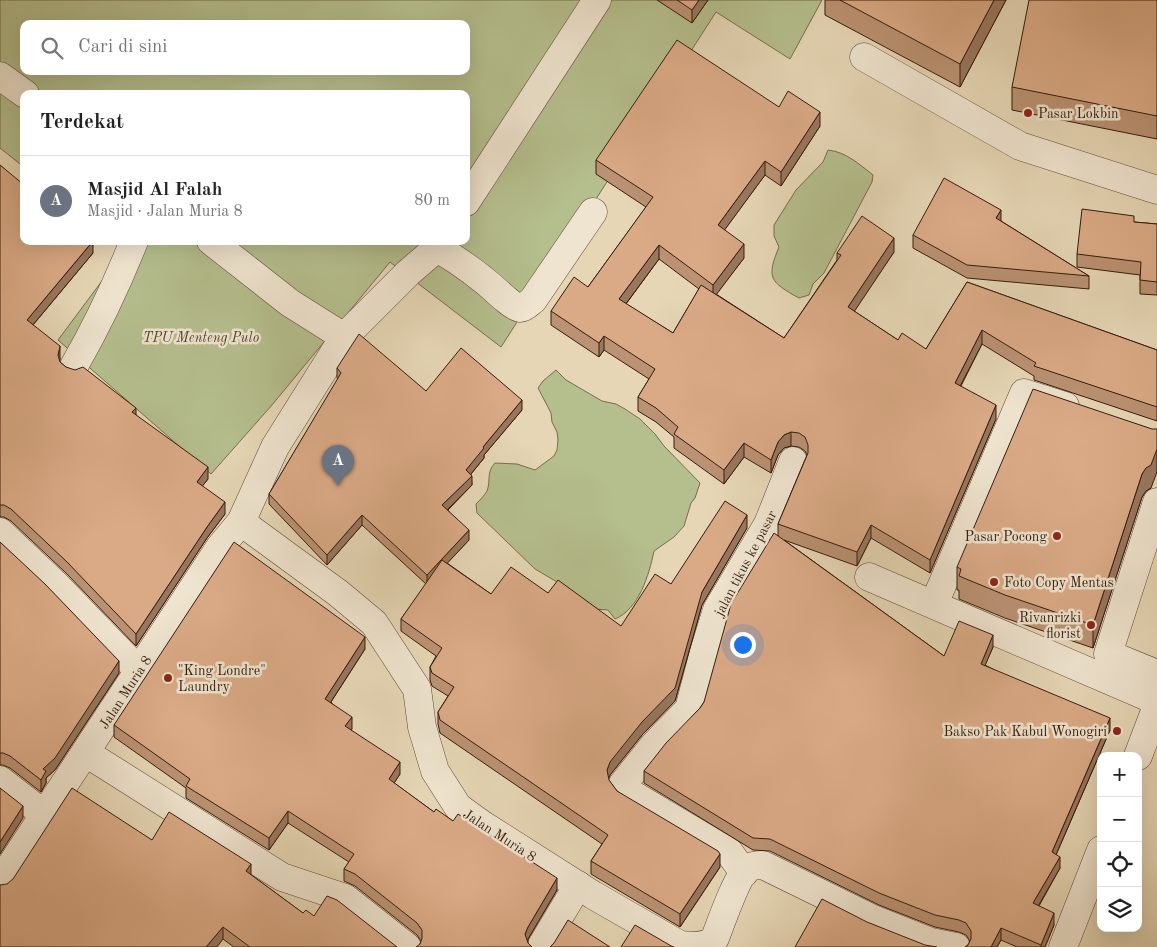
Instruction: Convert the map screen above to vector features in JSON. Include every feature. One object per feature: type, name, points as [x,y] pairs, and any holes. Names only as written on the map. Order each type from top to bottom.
[{"type":"street","points":[[470,196],[597,0]]},
{"type":"street","points":[[864,57],[1020,146],[1157,190]]},
{"type":"street","points":[[0,76],[20,91]]},
{"type":"street","points":[[440,245],[486,280],[513,305],[520,308],[526,306],[532,300],[593,212]]},
{"type":"street","points":[[74,366],[118,280],[132,245]]},
{"type":"street","points":[[216,245],[290,303],[344,337]]},
{"type":"street","points":[[241,522],[275,447],[344,337],[438,245]]},
{"type":"street","points":[[934,604],[1024,392],[1086,413]]},
{"type":"street","name":"jalan tikus ke pasar","points":[[744,873],[729,852],[625,790],[622,785],[654,745],[689,709],[718,610],[768,524],[793,461]]},
{"type":"street","points":[[1157,502],[1108,654],[1157,674]]},
{"type":"street","name":"Jalan Muria 8","points":[[0,882],[220,547],[241,522],[338,593],[374,623],[418,689],[422,727],[435,771],[458,807],[483,825],[578,885],[680,944],[689,946],[717,945],[734,890],[744,873]]},
{"type":"street","points":[[0,532],[56,585],[139,671]]},
{"type":"street","points":[[869,577],[1157,701]]},
{"type":"street","points":[[1140,752],[1157,706]]},
{"type":"street","points":[[86,753],[282,877],[345,898],[407,947]]},
{"type":"street","points":[[0,780],[44,814]]},
{"type":"street","points":[[1063,947],[1097,860]]},
{"type":"street","points":[[744,873],[747,868],[763,865],[873,919],[931,942],[956,947]]},
{"type":"street","points":[[541,947],[578,885]]},
{"type":"green space","name":"TPU Menteng Pulo","points":[[0,0],[822,0],[790,59],[716,12],[501,347],[390,262],[272,405],[211,474],[58,340],[125,250],[119,245],[470,245],[470,90],[20,90],[20,164],[0,148]]},
{"type":"green space","points":[[828,150],[841,153],[857,163],[873,175],[872,182],[824,273],[813,284],[809,295],[799,298],[782,288],[773,278],[773,266],[779,247],[774,236],[774,225],[796,190],[823,162]]},
{"type":"green space","points":[[556,370],[566,380],[602,401],[616,404],[640,419],[700,483],[684,526],[674,537],[654,551],[646,580],[637,599],[631,608],[615,619],[608,610],[593,609],[574,592],[535,569],[477,513],[476,504],[487,491],[492,466],[495,463],[517,464],[535,470],[554,456],[557,450],[557,432],[552,422],[551,413],[538,388]]},
{"type":"building","points":[[677,0],[699,0],[692,10]]},
{"type":"building","points":[[840,0],[994,0],[960,64]]},
{"type":"building","points":[[1029,0],[1157,0],[1157,116],[1012,87]]},
{"type":"building","points":[[677,40],[779,107],[788,91],[820,112],[781,172],[765,161],[718,225],[744,244],[713,285],[659,245],[619,299],[673,333],[701,285],[784,338],[841,255],[837,253],[862,216],[894,238],[848,307],[898,340],[902,333],[926,349],[967,282],[1157,350],[1157,407],[1034,366],[1036,363],[982,330],[955,383],[996,405],[930,560],[871,525],[857,552],[778,524],[808,453],[805,437],[799,433],[791,432],[784,435],[778,442],[771,460],[744,443],[724,470],[674,434],[678,427],[656,408],[638,397],[655,369],[604,336],[599,343],[551,311],[574,277],[588,287],[653,197],[596,160]]},
{"type":"building","points":[[0,165],[20,182],[20,245],[90,245],[27,320],[60,346],[58,355],[60,362],[66,367],[75,370],[83,367],[136,408],[132,412],[208,467],[197,482],[225,502],[136,634],[67,562],[11,509],[0,505]]},
{"type":"building","points":[[944,178],[1001,210],[996,218],[1089,276],[967,265],[913,235]]},
{"type":"building","points":[[1082,209],[1134,216],[1134,222],[1157,224],[1157,282],[1140,280],[1141,262],[1077,254]]},
{"type":"building","points":[[359,334],[426,391],[461,348],[522,400],[466,470],[472,476],[442,505],[469,530],[427,575],[362,515],[327,555],[269,494],[341,373],[337,368]]},
{"type":"building","name":"Pasar Pocong","points":[[1033,389],[1152,429],[1157,429],[1157,449],[1151,465],[1142,474],[1093,625],[1005,595],[959,576],[961,569],[957,567]]},
{"type":"building","points":[[725,501],[747,515],[702,592],[675,688],[642,722],[610,762],[607,770],[609,780],[617,791],[718,851],[720,854],[680,914],[591,861],[608,835],[440,720],[438,712],[454,687],[432,673],[430,667],[442,648],[401,619],[442,560],[491,594],[511,567],[548,593],[558,580],[621,626],[655,574],[671,584]]},
{"type":"building","points":[[774,533],[944,656],[959,621],[993,635],[981,664],[1110,718],[1052,852],[1060,857],[1033,903],[1054,913],[1041,945],[1001,928],[991,947],[965,947],[971,939],[971,931],[966,923],[935,915],[879,893],[770,839],[753,838],[644,771],[666,743],[704,702],[731,604]]},
{"type":"building","points":[[0,542],[45,584],[119,661],[55,758],[43,769],[46,771],[41,780],[10,756],[0,753]]},
{"type":"building","points":[[234,542],[365,637],[325,699],[352,717],[345,726],[400,762],[389,779],[434,812],[436,809],[453,821],[458,814],[557,878],[525,934],[528,943],[532,947],[416,947],[420,944],[422,938],[422,930],[417,923],[355,874],[344,869],[354,854],[288,811],[269,838],[186,786],[190,779],[114,725]]},
{"type":"building","points":[[0,788],[23,806],[0,842]]},
{"type":"building","points":[[72,788],[152,840],[169,812],[251,864],[246,871],[303,913],[306,910],[314,916],[327,896],[337,900],[397,947],[250,947],[223,927],[206,947],[0,947],[0,885],[7,884],[13,879]]},
{"type":"building","points":[[822,899],[867,922],[925,945],[937,947],[795,947]]},
{"type":"building","points":[[568,920],[610,947],[550,947]]},
{"type":"building","points":[[635,925],[673,947],[621,947]]},
{"type":"place","name":"Pasar Lokbin","points":[[1028,113]]},
{"type":"place","name":"Masjid Al Falah","points":[[338,486]]},
{"type":"place","name":"Pasar Pocong","points":[[1057,536]]},
{"type":"place","name":"Foto Copy Mentas","points":[[994,582]]},
{"type":"place","name":"Rivanrizki florist","points":[[1091,625]]},
{"type":"place","name":"\"King Londre\" Laundry","points":[[168,678]]},
{"type":"place","name":"Bakso Pak Kabul Wonogiri","points":[[1117,731]]}]
